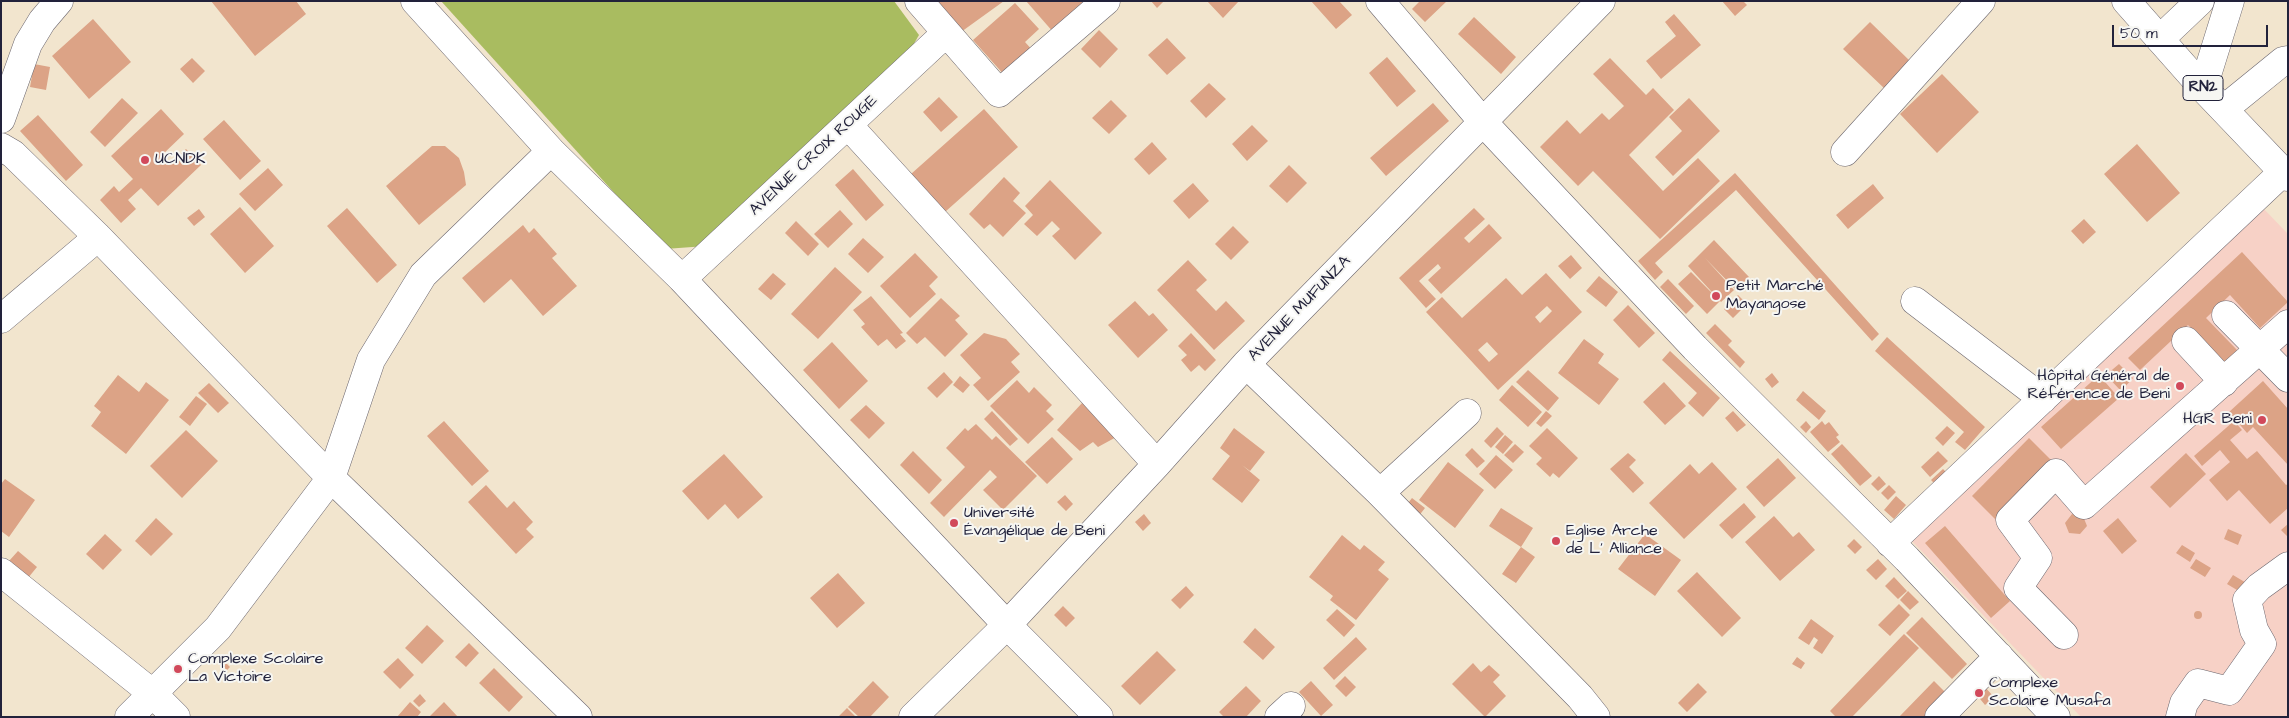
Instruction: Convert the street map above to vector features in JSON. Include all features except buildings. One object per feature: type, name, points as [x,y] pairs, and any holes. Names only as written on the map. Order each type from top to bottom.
[{"type":"main road","points":[[1,119],[28,44],[42,21],[59,1]]},
{"type":"main road","points":[[415,1],[551,151],[682,279],[1008,625],[1099,717]]},
{"type":"main road","points":[[919,1],[999,94],[1106,1]]},
{"type":"main road","points":[[1380,1],[1483,122],[1695,348],[1890,543],[2056,717]]},
{"type":"main road","name":"AVENUE MUFUNZA","points":[[913,717],[1008,625],[1157,464],[1246,364],[1601,1]]},
{"type":"main road","points":[[1844,152],[1981,1]]},
{"type":"main road","name":"RN2","points":[[2126,1],[2203,88],[2285,174]]},
{"type":"main road","points":[[2160,39],[2200,1]]},
{"type":"main road","points":[[2203,88],[2230,1]]},
{"type":"main road","name":"AVENUE CROIX ROUGE","points":[[682,279],[946,34]]},
{"type":"main road","points":[[2224,109],[2283,61],[2288,60]]},
{"type":"main road","points":[[848,125],[1157,464]]},
{"type":"main road","points":[[129,717],[218,628],[331,478],[371,360],[423,275],[551,151]]},
{"type":"main road","points":[[5,156],[98,237],[331,478],[578,717]]},
{"type":"main road","points":[[1890,543],[2285,174]]},
{"type":"main road","points":[[1,319],[98,237]]},
{"type":"main road","points":[[1915,301],[2043,399]]},
{"type":"main road","points":[[2226,315],[2288,378]]},
{"type":"main road","points":[[2064,635],[2018,588],[2038,558],[2010,520],[2056,474],[2084,505],[2261,350],[2288,324]]},
{"type":"main road","points":[[2186,341],[2224,382]]},
{"type":"main road","points":[[1246,364],[1380,493],[1573,690],[1596,717]]},
{"type":"main road","points":[[1380,493],[1467,413]]},
{"type":"main road","points":[[2180,717],[2184,703],[2198,683],[2228,691],[2262,644],[2254,630],[2247,600],[2259,587],[2288,566]]},
{"type":"main road","points":[[1,572],[152,693],[176,717]]},
{"type":"main road","points":[[1939,717],[1998,656]]},
{"type":"shaded area","name":"Hôpital Général de Référence de Beni","points":[[2262,207],[2288,234],[2288,717],[2081,717],[1910,539]]},
{"type":"green space","points":[[441,1],[894,1],[919,35],[901,66],[706,246],[665,249]]},
{"type":"place","name":"UCNDK","points":[[145,160]]},
{"type":"place","name":"Petit Marché Mayangose","points":[[1716,296]]},
{"type":"place","name":"Hôpital Général de Référence de Beni","points":[[2180,386]]},
{"type":"place","name":"HGR Beni","points":[[2262,420]]},
{"type":"place","name":"Université Évangélique de Beni","points":[[954,523]]},
{"type":"place","name":"Eglise Arche de L' Alliance","points":[[1556,541]]},
{"type":"place","name":"Complexe Scolaire La Victoire","points":[[178,669]]},
{"type":"place","name":"Complexe Scolaire Musafa","points":[[1979,693]]}]
